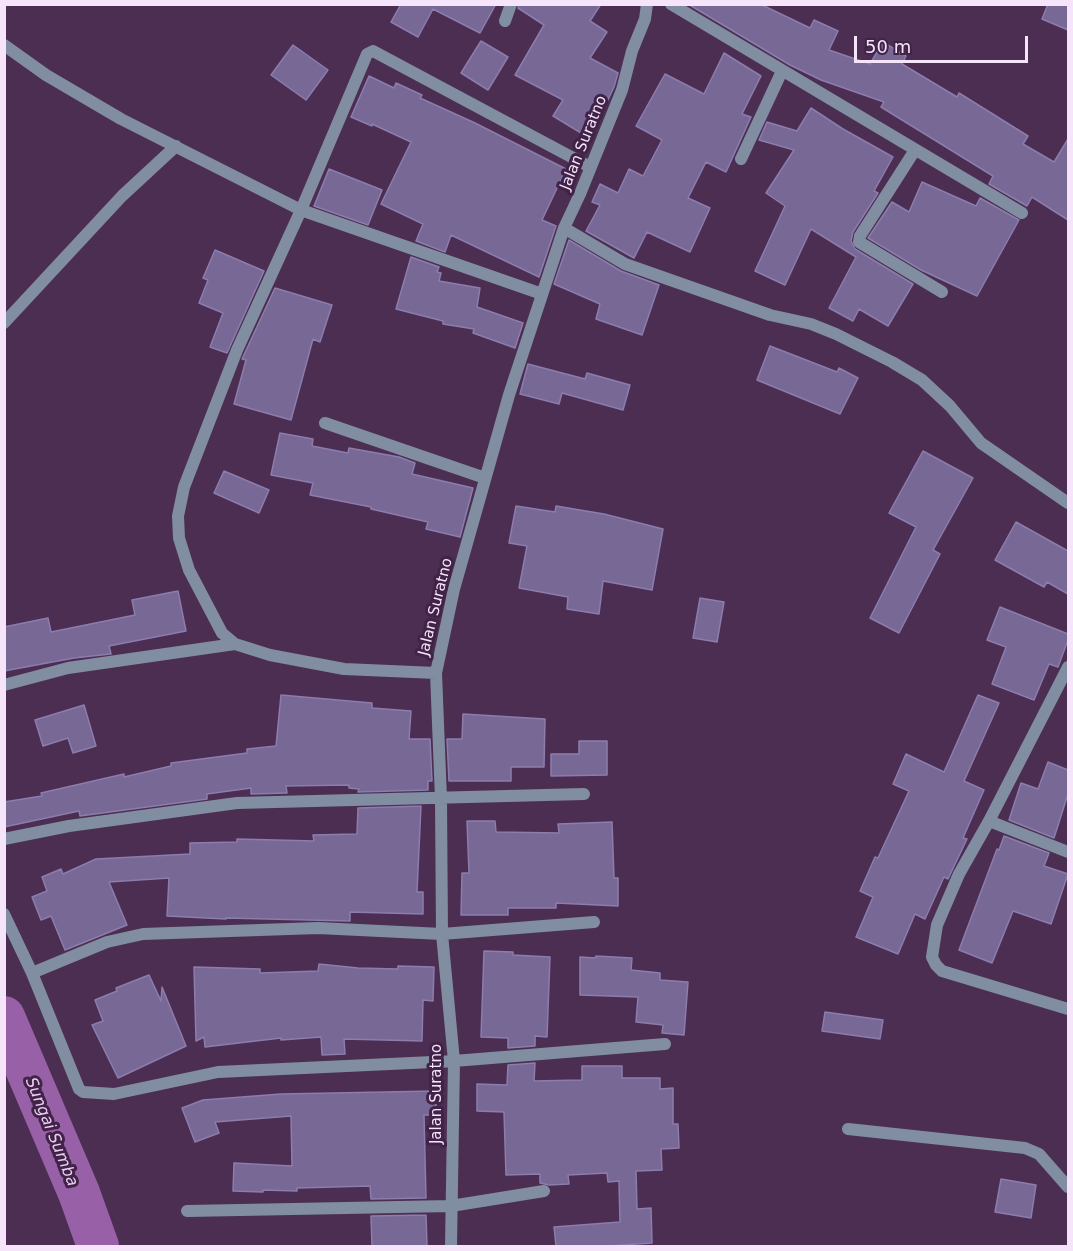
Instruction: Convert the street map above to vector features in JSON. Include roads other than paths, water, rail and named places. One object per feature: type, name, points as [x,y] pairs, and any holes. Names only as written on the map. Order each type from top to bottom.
[{"type":"street","points":[[506,21],[511,4]]},
{"type":"street","name":"Jalan Suratno","points":[[451,1246],[454,1061],[442,934],[441,799],[435,673],[454,589],[509,395],[564,228],[622,90],[632,51],[645,19],[647,4]]},
{"type":"street","points":[[671,4],[1022,213]]},
{"type":"street","points":[[4,45],[46,75],[121,119],[302,210],[542,294]]},
{"type":"street","points":[[435,673],[344,669],[270,655],[235,644],[222,633],[189,570],[179,538],[178,516],[184,487],[237,350],[302,210],[370,51],[590,166]]},
{"type":"street","points":[[741,159],[782,71]]},
{"type":"street","points":[[4,323],[122,196],[176,146]]},
{"type":"street","points":[[915,150],[860,236],[859,242],[942,292]]},
{"type":"street","points":[[564,228],[625,264],[770,315],[819,327],[892,362],[922,380],[950,406],[981,443],[1068,504]]},
{"type":"street","points":[[325,423],[485,478]]},
{"type":"street","points":[[4,685],[68,668],[235,644]]},
{"type":"street","points":[[1068,667],[989,821],[959,874],[937,925],[932,957],[942,971],[1068,1009]]},
{"type":"street","points":[[4,839],[69,826],[237,802],[584,794]]},
{"type":"street","points":[[989,821],[1068,852]]},
{"type":"street","points":[[4,914],[32,973],[79,1089],[83,1092],[114,1094],[218,1072],[454,1061],[665,1044]]},
{"type":"street","points":[[32,973],[107,942],[143,934],[318,928],[442,934],[594,922]]},
{"type":"street","points":[[848,1129],[1025,1148],[1039,1154],[1068,1187]]},
{"type":"street","points":[[187,1211],[451,1206],[544,1191]]},
{"type":"waterway","name":"Sungai Sumba","points":[[4,1017],[79,1193],[98,1246]]}]
